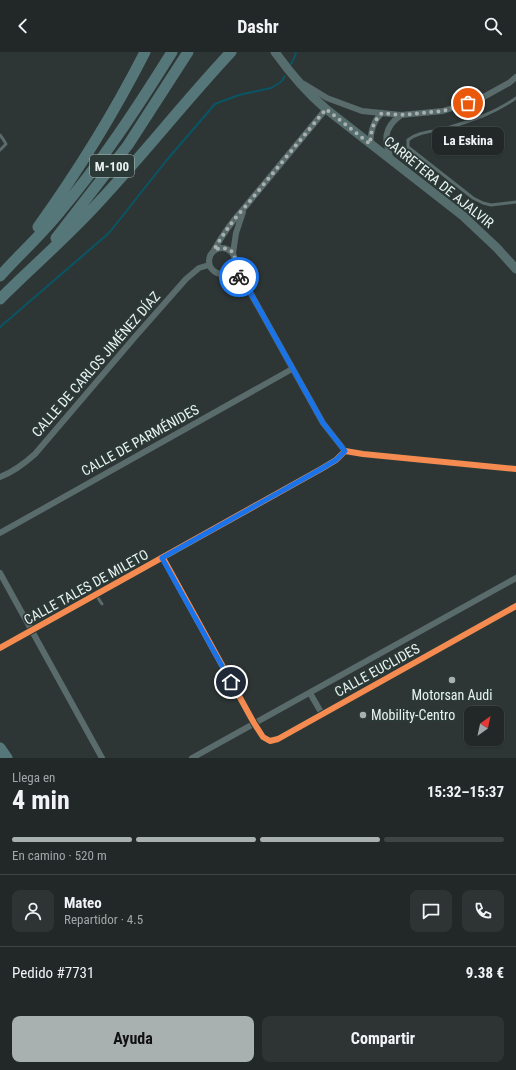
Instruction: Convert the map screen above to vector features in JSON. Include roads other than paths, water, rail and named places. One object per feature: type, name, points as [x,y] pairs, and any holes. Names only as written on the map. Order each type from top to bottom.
[{"type":"highway","points":[[12,263],[70,181],[102,131],[145,52]]},
{"type":"highway","name":"M-100","points":[[0,276],[57,216],[80,187],[116,138],[172,52]]},
{"type":"highway","name":"M-100","points":[[0,299],[26,273],[66,225],[128,145],[188,52]]},
{"type":"highway","points":[[26,273],[72,230],[99,202],[230,52]]},
{"type":"highway","points":[[0,748],[7,758]]},
{"type":"street","name":"CARRETERA DE AJALVIR","points":[[275,52],[293,76],[326,109],[463,216],[497,248],[516,270]]},
{"type":"street","points":[[293,76],[327,98],[362,111],[401,115],[443,111],[472,102],[509,83],[516,77]]},
{"type":"street","points":[[214,250],[227,248],[232,253],[235,258],[235,264],[233,269],[228,273],[222,275],[216,274],[212,270],[208,259],[210,254],[234,218],[245,207],[326,109]]},
{"type":"street","points":[[370,144],[370,135],[374,124],[382,113]]},
{"type":"street","points":[[392,161],[386,144],[387,131],[394,120],[401,115]]},
{"type":"street","points":[[377,150],[386,144]]},
{"type":"street","points":[[232,253],[236,233],[245,207]]},
{"type":"street","name":"CALLE DE CARLOS JIMÉNEZ DÍAZ","points":[[0,477],[8,474],[35,454],[186,279],[198,268],[209,265]]},
{"type":"street","points":[[233,269],[245,283],[323,423],[345,451],[516,469]]},
{"type":"street","name":"CALLE DE PARMÉNIDES","points":[[0,533],[292,369]]},
{"type":"street","name":"CALLE TALES DE MILETO","points":[[0,648],[33,631],[321,469],[336,460],[345,451]]},
{"type":"street","points":[[162,558],[254,723],[192,758]]},
{"type":"street","points":[[0,573],[102,758]]},
{"type":"street","name":"CALLE EUCLIDES","points":[[516,578],[254,723],[263,737],[270,741],[278,739],[516,606]]},
{"type":"street","points":[[310,693],[322,714]]},
{"type":"lane","points":[[516,98],[496,111],[470,122],[418,134],[408,140],[408,147],[474,198],[490,205],[516,202]]},
{"type":"lane","points":[[0,135],[6,144],[0,150]]},
{"type":"lane","points":[[96,595],[102,604]]},
{"type":"waterway","points":[[291,64],[296,52]]},
{"type":"waterway","points":[[0,327],[109,233],[166,161],[215,104],[239,95],[271,88],[281,82],[285,76]]},
{"type":"place","name":"La Eskina","points":[[468,103]]},
{"type":"place","name":"Motorsan Audi","points":[[452,680]]},
{"type":"place","name":"Mobility-Centro","points":[[363,715]]}]
